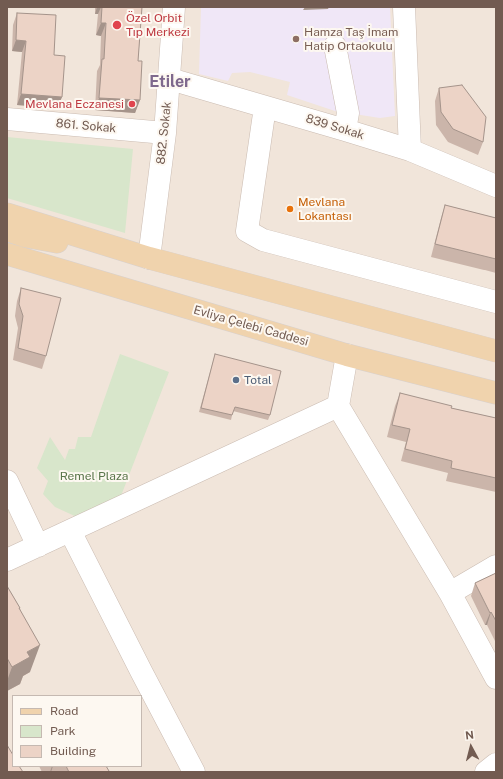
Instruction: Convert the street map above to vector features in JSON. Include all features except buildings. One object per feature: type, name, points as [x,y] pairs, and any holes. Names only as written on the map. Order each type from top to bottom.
[{"type":"main road","points":[[7,214],[148,258],[496,351]]},
{"type":"main road","points":[[7,230],[24,236],[148,258]]},
{"type":"main road","name":"Evliya Çelebi Caddesi","points":[[7,254],[347,355],[496,393]]},
{"type":"street","name":"882. Sokak","points":[[148,258],[165,133],[174,7]]},
{"type":"street","points":[[404,7],[410,150]]},
{"type":"street","points":[[335,46],[348,113],[345,130]]},
{"type":"street","name":"839 Sokak","points":[[170,79],[410,150],[496,186]]},
{"type":"street","points":[[265,107],[247,231],[263,240],[496,302]]},
{"type":"street","name":"861. Sokak","points":[[7,119],[165,133]]},
{"type":"street","points":[[347,355],[338,406],[450,593],[496,678]]},
{"type":"street","points":[[7,560],[338,406]]},
{"type":"street","points":[[7,482],[38,546]]},
{"type":"street","points":[[70,531],[194,772]]},
{"type":"street","points":[[450,593],[496,566]]},
{"type":"street","points":[[486,772],[496,764]]},
{"type":"shaded area","points":[[7,7],[496,7],[496,772],[7,772]]},
{"type":"shaded area","name":"Hamza Taş İmam Hatip Ortaokulu","points":[[201,7],[390,7],[395,116],[380,118],[335,111],[287,95],[290,82],[250,72],[232,73],[228,81],[199,74]]},
{"type":"green space","points":[[7,137],[133,149],[125,233],[7,198]]},
{"type":"green space","name":"Remel Plaza","points":[[120,354],[169,372],[119,501],[79,518],[55,507],[43,494],[48,481],[37,468],[50,437],[65,460],[69,449],[75,449],[78,437],[91,437]]},
{"type":"place","name":"Özel Orbit Tıp Merkezi","points":[[117,25]]},
{"type":"place","name":"Hamza Taş İmam Hatip Ortaokulu","points":[[296,39]]},
{"type":"place","name":"Mevlana Eczanesi","points":[[132,104]]},
{"type":"place","name":"Mevlana Lokantası","points":[[290,209]]},
{"type":"place","name":"Total","points":[[236,380]]},
{"type":"district","name":"Etiler","points":[[170,82]]}]
